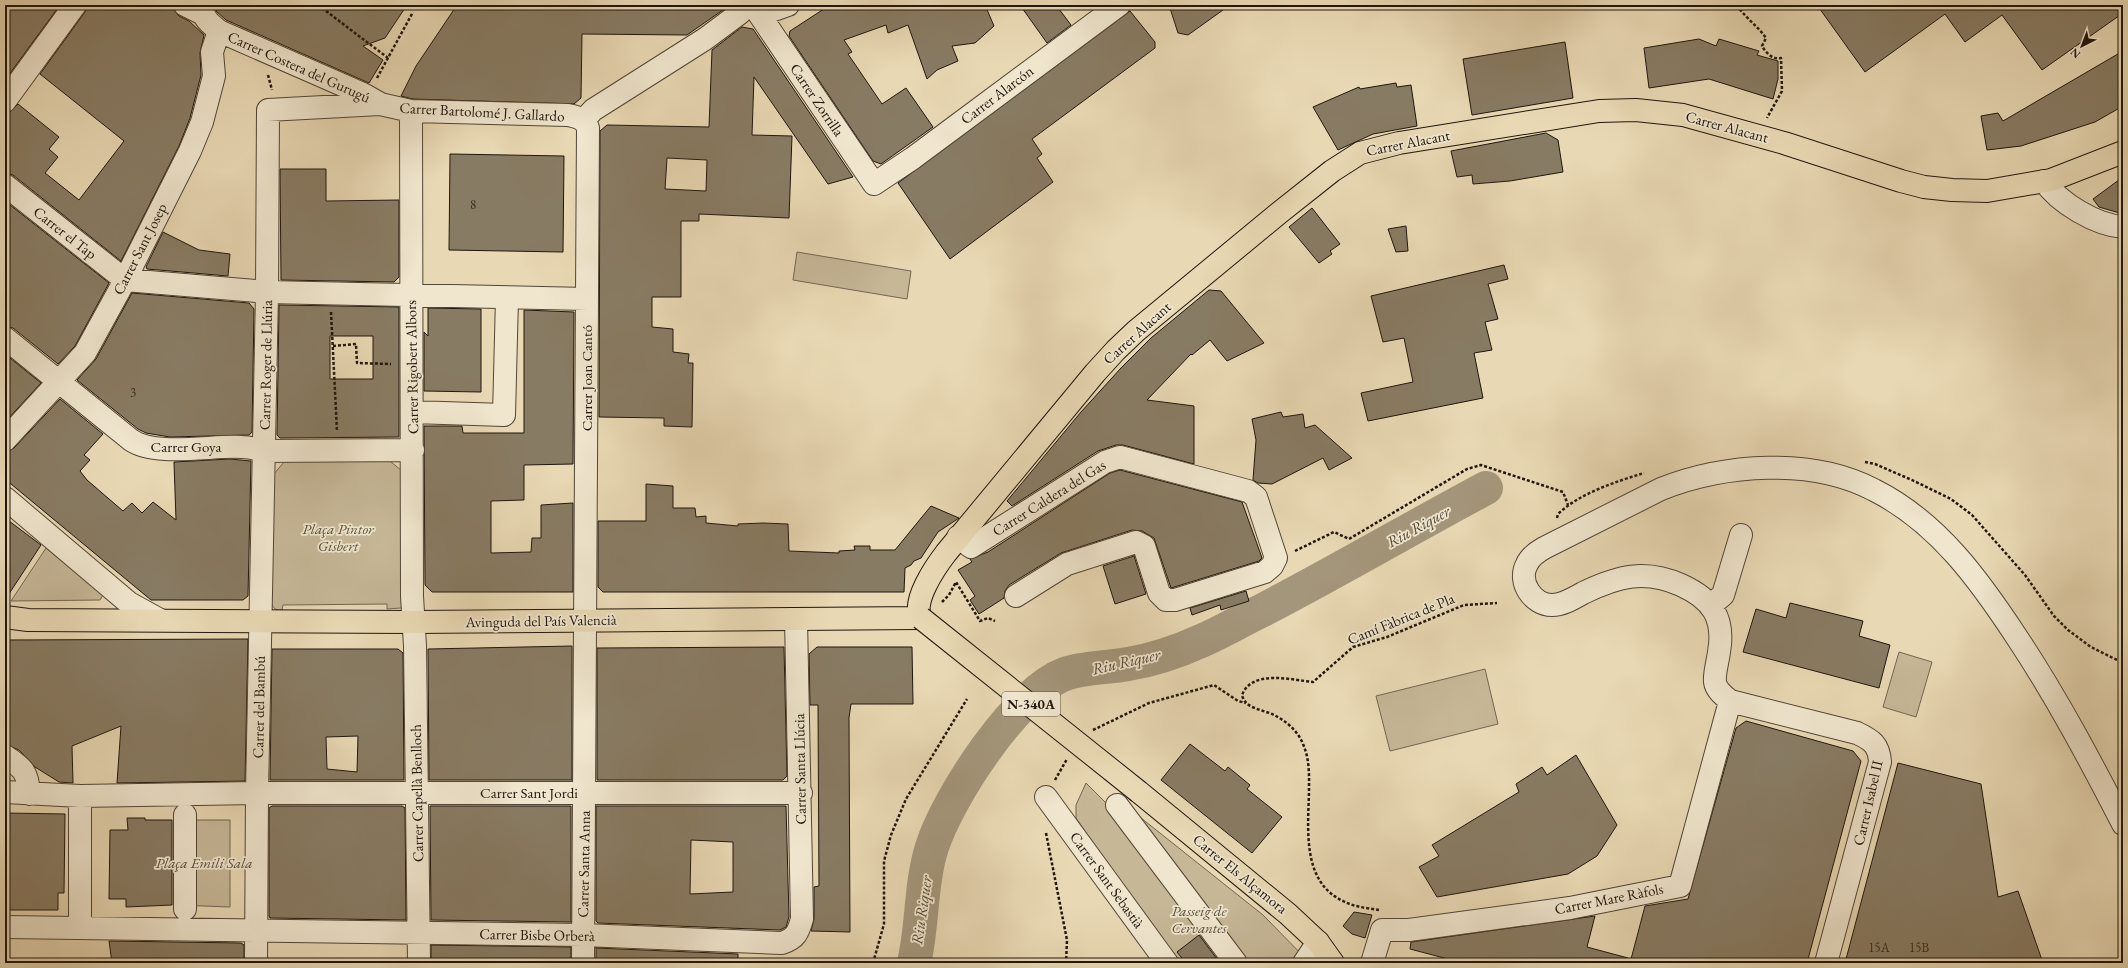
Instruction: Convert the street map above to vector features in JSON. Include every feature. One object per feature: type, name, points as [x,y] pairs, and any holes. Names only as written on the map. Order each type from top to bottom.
[{"type":"main road","name":"Carrer Alacant","points":[[921,618],[919,607],[932,598],[935,568],[976,514],[1095,373],[1136,331],[1320,180],[1360,152],[1399,143],[1614,110],[1636,110],[1684,115],[1758,135],[1872,173],[1924,187],[1987,191],[2044,181],[2075,172],[2123,152]]},
{"type":"main road","name":"Carrer Alacant","points":[[885,618],[906,607],[932,598]]},
{"type":"main road","name":"Avinguda del País Valencià","points":[[5,617],[28,620],[413,622],[921,618]]},
{"type":"main road","name":"Carrer Els Alçamora","points":[[921,618],[1257,887],[1318,942],[1333,963]]},
{"type":"street","points":[[5,101],[75,5]]},
{"type":"street","points":[[586,128],[593,110],[705,39],[751,11],[788,5]]},
{"type":"street","name":"Carrer Alarcón","points":[[874,184],[914,158],[1119,5]]},
{"type":"street","points":[[197,8],[219,31]]},
{"type":"street","name":"Carrer Zorrilla","points":[[751,11],[874,184]]},
{"type":"street","name":"Carrer Costera del Gurugú","points":[[219,31],[373,100]]},
{"type":"street","name":"Carrer Sant Josep","points":[[5,440],[59,382],[91,343],[125,280],[190,151],[202,122],[214,76],[212,52],[219,31]]},
{"type":"street","name":"Carrer Bartolomé J. Gallardo","points":[[273,109],[373,100],[411,111],[568,115],[586,128]]},
{"type":"street","name":"Carrer Roger de Llúria","points":[[261,621],[267,292],[273,109]]},
{"type":"street","name":"Carrer Rigobert Albors","points":[[411,111],[413,622]]},
{"type":"street","name":"Carrer Joan Cantó","points":[[586,128],[586,621]]},
{"type":"street","points":[[2044,181],[2050,189],[2068,204],[2094,218],[2123,227]]},
{"type":"street","name":"Carrer el Tap","points":[[5,185],[125,280]]},
{"type":"street","points":[[125,280],[267,292],[587,299]]},
{"type":"street","points":[[412,412],[504,415],[507,298]]},
{"type":"street","name":"Carrer Goya","points":[[5,338],[141,446],[174,449],[243,446],[264,451]]},
{"type":"street","points":[[264,451],[413,450]]},
{"type":"street","name":"Carrer Caldera del Gas","points":[[958,537],[971,547],[1106,462],[1120,457],[1248,491],[1256,497],[1276,558]]},
{"type":"street","points":[[1730,700],[1722,694],[1715,682],[1720,646],[1718,619],[1711,605],[1696,593],[1681,585],[1648,575],[1636,575],[1597,586],[1560,604],[1545,605],[1527,589],[1524,572],[1527,564],[1534,555],[1557,541],[1661,488],[1695,477],[1724,471],[1770,468],[1801,470],[1850,479],[1874,489],[1916,516],[1963,562],[1986,589],[2049,686],[2082,743],[2123,824]]},
{"type":"street","name":"Avinguda del País Valencià","points":[[5,498],[129,603],[160,620]]},
{"type":"street","points":[[1711,605],[1723,595],[1741,535]]},
{"type":"street","points":[[1016,596],[1067,564],[1136,542],[1144,546],[1159,593],[1166,600],[1175,600],[1265,572],[1272,566],[1276,558]]},
{"type":"street","name":"Carrer Santa Llúcia","points":[[796,619],[801,793],[802,919]]},
{"type":"street","name":"Carrer del Bambú","points":[[257,793],[261,621]]},
{"type":"street","name":"Carrer Santa Anna","points":[[583,963],[586,621]]},
{"type":"street","name":"Carrer Capellà Benlloch","points":[[413,622],[419,963]]},
{"type":"street","name":"Carrer Mare Ràfols","points":[[1382,930],[1409,930],[1570,908],[1680,886],[1730,700]]},
{"type":"street","name":"Carrer Isabel II","points":[[1730,700],[1857,734],[1875,743],[1879,751],[1880,762],[1826,963]]},
{"type":"street","points":[[9,762],[25,772],[28,780],[29,794]]},
{"type":"street","points":[[5,792],[80,796],[257,793],[256,963]]},
{"type":"street","name":"Carrer Sant Jordi","points":[[257,793],[801,793]]},
{"type":"street","points":[[80,796],[80,927]]},
{"type":"street","name":"Carrer Sant Sebastià","points":[[1046,797],[1167,963]]},
{"type":"street","points":[[1117,805],[1236,963]]},
{"type":"street","points":[[185,815],[185,909]]},
{"type":"street","name":"Carrer Bisbe Orberà","points":[[257,929],[583,935],[782,943],[793,939],[796,936],[802,919]]},
{"type":"street","points":[[5,927],[257,929]]},
{"type":"street","points":[[1372,963],[1382,930]]},
{"type":"street","points":[[1304,963],[1318,942]]},
{"type":"path","points":[[318,5],[388,58]]},
{"type":"path","points":[[1737,5],[1743,14],[1762,31],[1766,38],[1762,46],[1764,50],[1773,58],[1781,58],[1782,91],[1758,135]]},
{"type":"path","points":[[373,100],[388,58],[413,12]]},
{"type":"path","points":[[261,50],[273,109]]},
{"type":"path","points":[[331,309],[338,438]]},
{"type":"path","points":[[333,346],[356,344],[357,362],[390,364]]},
{"type":"path","points":[[1861,461],[1875,464],[1912,480],[1950,499],[1972,515],[2025,574],[2054,616],[2068,630],[2091,647],[2123,664]]},
{"type":"path","points":[[1276,558],[1286,556],[1334,532],[1349,540],[1467,468],[1481,464],[1563,492],[1568,505]]},
{"type":"path","points":[[1557,541],[1558,514],[1568,505],[1626,479],[1651,471]]},
{"type":"path","points":[[932,598],[949,595],[956,582],[980,621],[988,618],[995,621]]},
{"type":"path","name":"Camí Fàbrica de Pla","points":[[1247,704],[1242,695],[1244,690],[1250,684],[1260,679],[1313,682],[1353,647],[1387,637],[1464,605],[1497,603]]},
{"type":"path","points":[[1090,732],[1149,703],[1214,685],[1238,701],[1274,715],[1291,727],[1302,742],[1309,769],[1309,846],[1313,867],[1319,881],[1328,892],[1344,902],[1388,912],[1382,930]]},
{"type":"path","points":[[873,963],[884,924],[884,861],[891,835],[906,799],[967,699]]},
{"type":"path","points":[[1046,797],[1062,765],[1071,754]]},
{"type":"path","points":[[1046,830],[1067,940],[1066,963]]},
{"type":"green space","points":[[797,252],[911,271],[907,299],[793,280]]},
{"type":"green space","name":"Plaça Pintor Gisbert","points":[[390,461],[402,471],[403,606],[401,608],[387,609],[387,604],[283,605],[282,610],[275,609],[271,603],[273,475],[284,462]]},
{"type":"green space","points":[[46,548],[103,595],[100,600],[11,601]]},
{"type":"green space","points":[[1899,652],[1932,662],[1916,717],[1883,707]]},
{"type":"green space","points":[[1485,669],[1498,724],[1390,751],[1376,696]]},
{"type":"green space","name":"Passeig de Cervantes","points":[[1086,783],[1112,809],[1121,802],[1263,915],[1310,963],[1176,963],[1076,818],[1076,805]]},
{"type":"green space","name":"Plaça Emili Sala","points":[[178,820],[230,820],[230,907],[177,905]]},
{"type":"building","points":[[5,5],[60,5],[5,80]]},
{"type":"building","points":[[87,5],[170,5],[179,16],[189,21],[204,35],[200,53],[201,75],[190,118],[179,146],[121,261],[13,175],[5,173],[5,113],[10,112],[18,104],[59,137],[49,149],[58,157],[45,173],[79,200],[124,141],[40,74],[85,12]]},
{"type":"building","points":[[216,5],[407,5],[385,38],[363,46],[383,60],[369,83],[226,20],[216,11]]},
{"type":"building","points":[[457,5],[640,8],[648,5],[730,5],[687,35],[582,34],[581,98],[574,104],[413,99],[401,96],[416,66]]},
{"type":"building","points":[[830,5],[985,5],[994,26],[975,43],[952,46],[958,61],[937,70],[927,79],[908,25],[888,33],[886,25],[844,40],[852,52],[848,54],[882,104],[906,88],[933,127],[881,164],[873,161],[789,36],[790,31]]},
{"type":"building","points":[[1020,5],[1056,5],[1071,25],[1047,43]]},
{"type":"building","points":[[1169,5],[1230,5],[1188,35],[1178,33]]},
{"type":"building","points":[[1817,5],[2123,5],[2123,13],[2042,70],[2002,15],[1965,42],[1945,14],[1865,72]]},
{"type":"building","points":[[1130,11],[1155,42],[1155,48],[1032,139],[1042,154],[1037,158],[1053,182],[950,259],[898,183]]},
{"type":"building","points":[[742,27],[753,29],[853,177],[828,184],[754,77],[752,135],[792,136],[789,218],[699,214],[699,221],[681,221],[681,297],[652,297],[652,327],[673,329],[673,352],[689,354],[688,363],[693,363],[692,427],[664,426],[664,418],[599,417],[600,131],[607,125],[709,127],[712,50]],"holes":[[[667,158],[707,160],[706,191],[665,189]]]},
{"type":"building","points":[[1699,39],[1716,46],[1719,39],[1759,51],[1757,55],[1778,61],[1778,79],[1773,99],[1709,79],[1649,88],[1644,48]]},
{"type":"building","points":[[1565,42],[1573,98],[1472,115],[1463,59]]},
{"type":"building","points":[[2123,51],[2123,106],[2095,122],[2021,146],[1987,150],[1981,116],[1998,113],[2003,121]]},
{"type":"building","points":[[1396,83],[1397,87],[1411,85],[1417,126],[1373,134],[1338,150],[1313,107],[1359,87],[1360,89]]},
{"type":"building","points":[[1546,133],[1558,140],[1563,172],[1510,181],[1473,184],[1472,175],[1457,177],[1451,151]]},
{"type":"building","points":[[450,154],[564,156],[563,252],[449,250]]},
{"type":"building","points":[[280,169],[326,169],[326,201],[399,200],[399,277],[394,282],[281,280]]},
{"type":"building","points":[[2123,177],[2123,214],[2099,207],[2093,199]]},
{"type":"building","points":[[5,201],[109,283],[75,346],[58,364],[13,328],[5,326]]},
{"type":"building","points":[[1312,208],[1340,244],[1330,251],[1332,254],[1319,263],[1289,227]]},
{"type":"building","points":[[1406,226],[1408,251],[1396,252],[1388,229]]},
{"type":"building","points":[[163,232],[199,250],[230,254],[228,276],[147,269],[146,267]]},
{"type":"building","points":[[1504,265],[1508,279],[1488,284],[1498,319],[1485,322],[1492,350],[1474,353],[1483,398],[1368,421],[1361,393],[1413,382],[1404,338],[1383,342],[1371,296]]},
{"type":"building","points":[[1209,290],[1221,291],[1264,343],[1227,361],[1210,340],[1192,355],[1191,354],[1147,400],[1194,406],[1194,464],[1123,445],[1116,445],[1098,451],[1012,506],[1007,501],[1081,412],[1121,368],[1151,338]]},
{"type":"building","points":[[132,293],[249,303],[254,309],[252,432],[249,435],[170,437],[146,433],[138,429],[77,380],[96,359]]},
{"type":"building","points":[[279,305],[399,307],[399,437],[280,438],[277,435]],"holes":[[[330,336],[373,336],[373,379],[330,379]]]},
{"type":"building","points":[[428,308],[481,309],[481,392],[424,391],[424,332],[428,336]]},
{"type":"building","points":[[524,310],[574,312],[573,464],[524,465],[524,500],[491,501],[491,553],[531,552],[532,538],[541,538],[541,505],[573,503],[573,592],[432,592],[425,585],[424,426],[462,426],[463,433],[524,433]]},
{"type":"building","points":[[5,354],[41,383],[5,422]]},
{"type":"building","points":[[60,399],[103,434],[84,455],[90,460],[80,471],[87,480],[123,511],[132,503],[142,513],[153,502],[176,520],[174,462],[230,459],[251,461],[248,596],[243,600],[151,600],[5,479],[5,452],[14,448]]},
{"type":"building","points":[[1281,412],[1283,417],[1303,414],[1305,428],[1315,425],[1352,458],[1329,470],[1323,458],[1272,484],[1258,483],[1253,480],[1256,440],[1252,419]]},
{"type":"building","points":[[1120,470],[1242,502],[1262,558],[1259,561],[1171,588],[1154,538],[1142,531],[1132,530],[1061,553],[1009,585],[1005,591],[1004,598],[979,614],[970,600],[975,596],[958,570],[972,562],[970,559],[988,552],[1110,473]]},
{"type":"building","points":[[646,484],[673,486],[673,508],[695,508],[696,517],[706,516],[706,523],[738,526],[738,524],[763,523],[788,524],[789,551],[839,553],[839,551],[855,550],[854,546],[870,546],[870,550],[895,550],[931,506],[959,518],[938,532],[921,558],[905,568],[904,592],[603,592],[598,587],[598,521],[646,521]]},
{"type":"building","points":[[5,518],[41,545],[5,600]]},
{"type":"building","points":[[1134,556],[1146,594],[1115,604],[1103,566]]},
{"type":"building","points":[[1246,591],[1249,601],[1221,610],[1220,605],[1192,615],[1190,608]]},
{"type":"building","points":[[1790,603],[1863,621],[1859,636],[1890,645],[1879,688],[1743,652],[1756,609],[1786,618]]},
{"type":"building","points":[[248,639],[245,781],[117,783],[121,726],[72,746],[73,783],[59,782],[35,767],[19,750],[5,744],[5,640]]},
{"type":"building","points":[[572,646],[572,780],[429,780],[428,649]]},
{"type":"building","points":[[784,647],[787,776],[783,780],[597,780],[597,648]]},
{"type":"building","points":[[817,647],[912,647],[913,704],[851,704],[849,718],[850,932],[811,931],[814,919],[814,887],[819,886],[818,705],[810,705],[809,654]]},
{"type":"building","points":[[272,649],[398,649],[403,653],[404,780],[270,780]],"holes":[[[358,736],[357,772],[327,769],[326,737]]]},
{"type":"building","points":[[1746,721],[1853,751],[1861,761],[1807,963],[1630,963],[1645,906],[1688,899],[1736,728]]},
{"type":"building","points":[[1190,744],[1225,771],[1228,767],[1250,785],[1247,789],[1282,817],[1252,853],[1161,780]]},
{"type":"building","points":[[1576,755],[1617,825],[1597,856],[1568,874],[1437,897],[1419,867],[1439,856],[1432,845],[1519,792],[1516,784],[1542,767],[1547,775]]},
{"type":"building","points":[[1898,763],[1981,784],[1998,897],[2018,891],[2043,963],[1845,963]]},
{"type":"building","points":[[272,806],[402,806],[405,808],[406,920],[270,918],[269,808]]},
{"type":"building","points":[[430,806],[571,806],[571,922],[431,920]]},
{"type":"building","points":[[596,806],[786,806],[789,917],[786,927],[780,930],[598,923],[596,921]],"holes":[[[691,840],[733,842],[733,892],[690,894]]]},
{"type":"building","points":[[5,813],[65,814],[64,893],[58,893],[58,910],[5,910]]},
{"type":"building","points":[[127,818],[172,820],[172,905],[126,907],[126,899],[109,899],[110,830],[128,830]]},
{"type":"building","points":[[1354,912],[1372,915],[1365,938],[1352,934],[1343,926]]},
{"type":"building","points":[[1595,916],[1587,947],[1628,958],[1627,963],[1463,963],[1410,949],[1411,942]]},
{"type":"building","points":[[1199,935],[1220,963],[1186,963],[1177,952]]},
{"type":"building","points":[[109,941],[241,943],[244,945],[244,963],[112,963]]},
{"type":"building","points":[[431,945],[571,947],[571,963],[431,963]]},
{"type":"building","points":[[596,948],[738,954],[738,963],[596,963]]},
{"type":"waterway","name":"Riu Riquer","points":[[914,963],[919,934],[925,876],[932,847],[940,827],[952,802],[986,749],[1005,724],[1026,702],[1046,685],[1065,674],[1072,672],[1156,658],[1201,641],[1291,595],[1486,488]]}]
